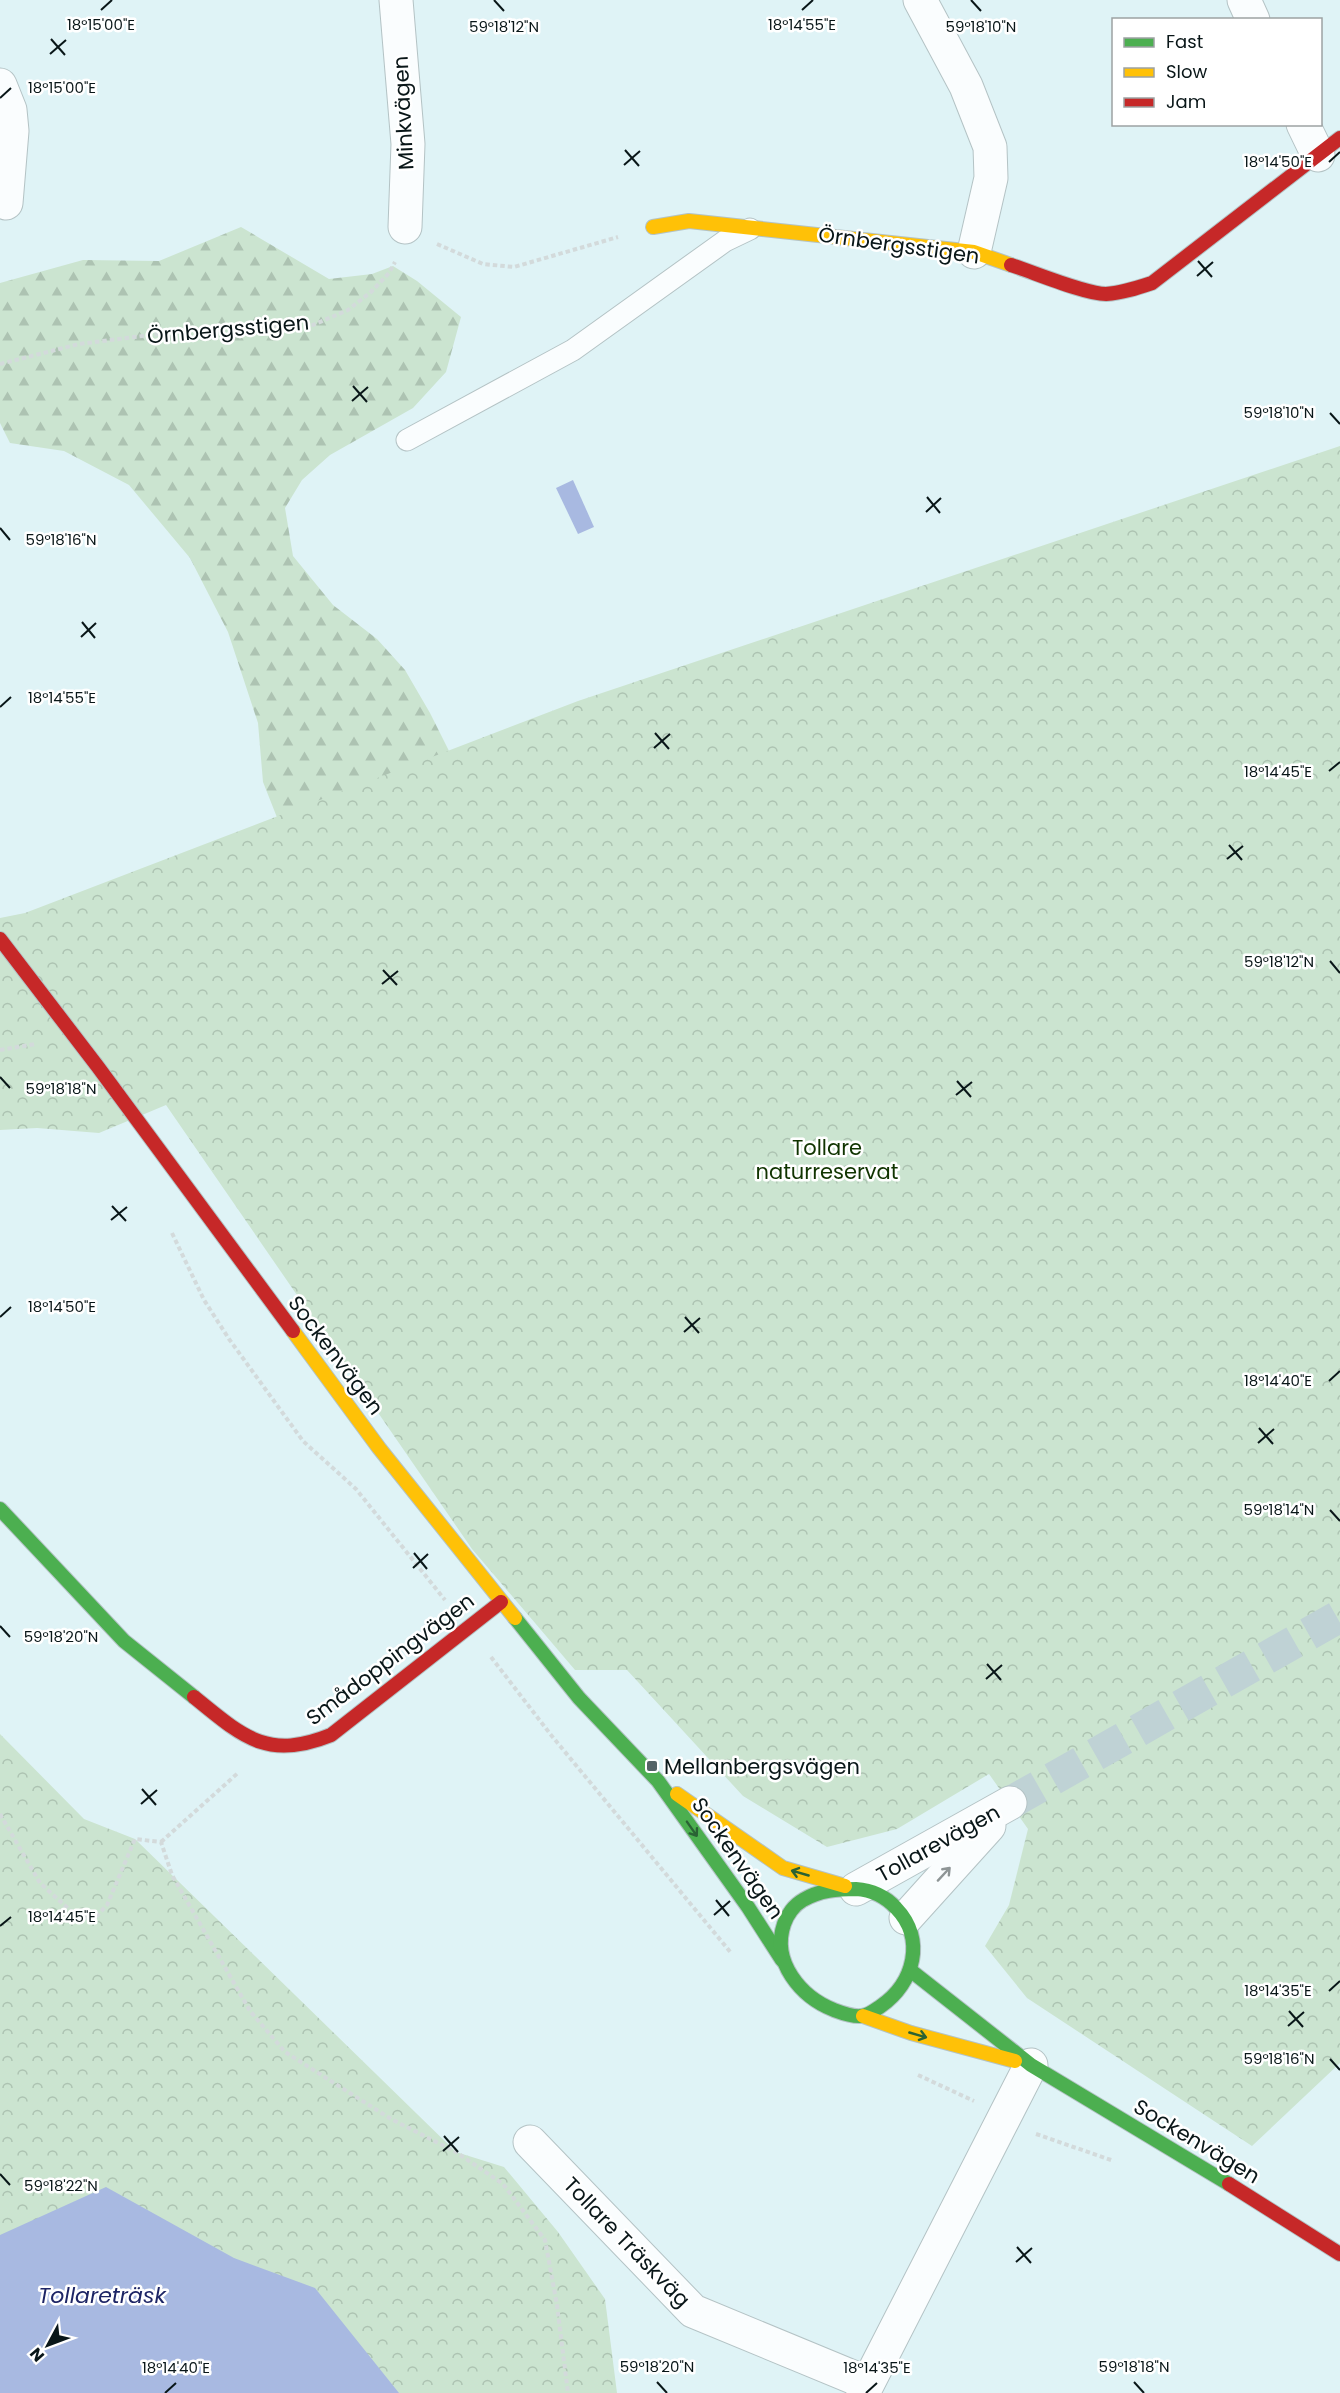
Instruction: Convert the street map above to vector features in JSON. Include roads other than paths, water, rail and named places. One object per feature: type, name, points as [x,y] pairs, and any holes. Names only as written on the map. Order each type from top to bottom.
[{"type":"street","name":"Minkvägen","points":[[396,0],[408,144],[405,227]]},
{"type":"street","points":[[920,0],[966,86],[990,147],[991,178],[974,252]]},
{"type":"street","points":[[1245,0],[1252,18]]},
{"type":"street","points":[[0,85],[10,110],[12,131],[6,203]]},
{"type":"street","name":"Örnbergsstigen","points":[[653,226],[689,221],[974,252],[1076,287],[1104,294],[1130,290],[1152,283],[1329,146],[1305,126]]},
{"type":"street","name":"Sockenvägen","points":[[0,939],[105,1076],[378,1448],[579,1698],[658,1781],[748,1907],[782,1960]]},
{"type":"street","name":"Smådoppingvägen","points":[[0,1509],[124,1641],[234,1730],[249,1739],[268,1745],[297,1747],[331,1735],[501,1602]]},
{"type":"street","name":"Sockenvägen","points":[[658,1781],[783,1868],[856,1889]]},
{"type":"street","name":"Tollarevägen","points":[[856,1889],[1010,1803],[906,1918]]},
{"type":"street","points":[[866,1889],[883,1896],[906,1918],[914,1935],[914,1957],[905,1983],[881,2007],[863,2016],[829,2010],[815,2002],[800,1990],[782,1960],[781,1929],[794,1907],[808,1897],[825,1890],[866,1889]]},
{"type":"street","name":"Sockenvägen","points":[[910,1970],[1031,2066],[1340,2254]]},
{"type":"street","name":"Sockenvägen","points":[[863,2016],[910,2033],[1031,2066]]},
{"type":"street","name":"Tollare Träskväg","points":[[530,2142],[693,2311],[865,2388],[1031,2066]]},
{"type":"lane","points":[[406,440],[573,350],[725,241],[753,227]]},
{"type":"water","points":[[573,480],[594,527],[578,534],[556,488]]},
{"type":"water","name":"Tollareträsk","points":[[106,2187],[234,2258],[315,2288],[399,2393],[0,2393],[0,2235]]},
{"type":"tunnel","points":[[1010,1803],[1340,1616]]},
{"type":"place","name":"Mellanbergsvägen","points":[[652,1766]]},
{"type":"park label","name":"Tollare naturreservat","points":[[827,1159]]}]
